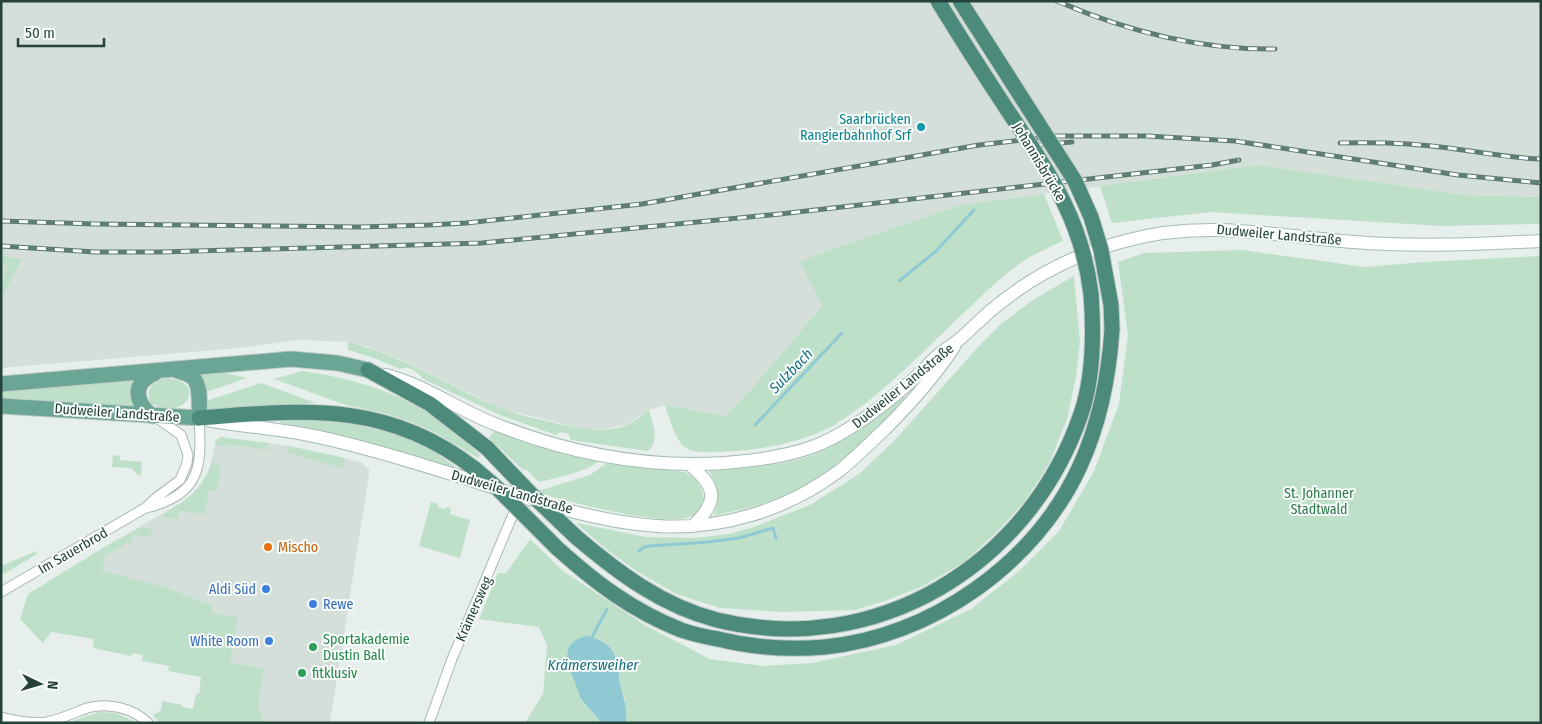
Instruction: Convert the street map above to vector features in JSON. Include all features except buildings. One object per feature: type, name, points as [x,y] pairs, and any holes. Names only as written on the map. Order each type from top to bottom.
[{"type":"highway","name":"Johannisbrücke","points":[[368,370],[430,404],[487,448],[531,494],[599,557],[643,588],[664,600],[715,620],[746,626],[811,629],[842,625],[873,618],[904,606],[953,579],[995,548],[1027,513],[1045,489],[1061,462],[1082,412],[1090,370],[1093,337],[1091,294],[1084,255],[1074,224],[1054,182],[938,1]]},
{"type":"highway","name":"Johannisbrücke","points":[[199,418],[318,412],[361,416],[385,422],[426,437],[448,449],[475,469],[508,498],[557,548],[607,590],[642,611],[683,630],[737,644],[784,648],[826,647],[852,642],[908,626],[943,609],[986,581],[1011,561],[1051,516],[1080,467],[1093,436],[1108,376],[1112,329],[1111,305],[1101,250],[1091,217],[1075,181],[960,1]]},
{"type":"main road","name":"Dudweiler Landstraße","points":[[1,384],[291,359],[337,363],[396,378],[495,424],[551,444],[626,460],[689,464],[752,461],[791,453],[820,444],[860,422],[912,381],[937,356],[958,341],[989,312],[1015,292],[1042,275],[1085,254],[1125,241],[1183,230],[1214,229],[1382,244],[1541,241]]},
{"type":"main road","name":"Dudweiler Landstraße","points":[[1,406],[199,418],[214,422],[271,429],[334,441],[603,518],[657,526],[709,525],[752,515],[780,505],[822,483],[858,455],[893,421],[923,388],[958,341]]},
{"type":"main road","points":[[174,370],[191,375],[195,380],[198,388],[199,418]]},
{"type":"main road","points":[[153,416],[144,410],[141,405],[139,387],[142,381],[157,371]]},
{"type":"main road","points":[[689,464],[708,483],[712,498],[706,513],[693,526]]},
{"type":"street","name":"Im Sauerbrod","points":[[1,592],[145,508],[180,480],[187,463],[188,455],[185,444],[179,432],[153,416]]},
{"type":"street","name":"Im Sauerbrod","points":[[145,508],[162,504],[184,490],[192,482],[199,467],[200,458],[199,418]]},
{"type":"street","name":"Krämersweg","points":[[428,723],[452,659],[521,496]]},
{"type":"street","points":[[1,717],[28,722],[44,722],[58,720],[89,708],[107,705],[134,713],[148,723]]},
{"type":"shaded area","points":[[1,1],[1541,1],[1541,197],[1465,195],[1258,165],[960,205],[824,252],[801,262],[822,306],[754,386],[725,416],[665,405],[649,410],[626,425],[604,429],[584,429],[502,409],[399,359],[366,346],[348,342],[297,340],[239,348],[1,368]]},
{"type":"shaded area","points":[[221,437],[289,446],[361,462],[369,469],[330,723],[265,723],[258,706],[264,668],[230,663],[211,613],[212,606],[168,588],[102,572],[101,549],[188,499],[199,488],[210,468],[216,440]]},
{"type":"green space","points":[[1258,165],[1465,195],[1541,197],[1541,224],[1441,226],[1211,212],[1112,223],[1100,186]]},
{"type":"green space","points":[[1044,194],[1063,241],[1030,257],[1010,271],[897,377],[838,423],[806,437],[759,449],[704,452],[686,448],[680,442],[675,434],[665,405],[725,416],[754,386],[822,306],[800,262],[960,205]]},
{"type":"green space","name":"St. Johanner Stadtwald","points":[[1242,250],[1365,267],[1541,256],[1541,723],[627,723],[625,701],[615,655],[606,644],[588,636],[581,659],[577,684],[578,691],[582,701],[601,723],[525,723],[543,694],[547,646],[539,627],[479,619],[498,573],[506,573],[530,539],[563,571],[646,626],[710,659],[763,666],[812,663],[896,645],[971,609],[1018,572],[1059,531],[1094,471],[1119,404],[1128,335],[1118,262],[1144,253]]},
{"type":"green space","points":[[1,256],[22,259],[1,299],[1,284],[8,266],[1,264]]},
{"type":"green space","points":[[1074,276],[1080,343],[1076,377],[1067,419],[1049,464],[1025,501],[998,531],[963,563],[921,587],[855,610],[782,612],[720,608],[676,594],[638,572],[606,549],[576,523],[646,537],[695,538],[728,534],[751,528],[810,505],[859,474],[895,440],[978,347],[1002,323],[1033,300]]},
{"type":"green space","points":[[348,342],[406,363],[508,411],[559,424],[602,430],[619,428],[636,420],[649,410],[655,437],[654,442],[648,451],[571,440],[569,434],[560,432],[556,435],[500,415],[423,379],[409,369],[399,369],[377,359],[348,350]]},
{"type":"green space","points":[[302,371],[352,381],[398,397],[441,421],[480,455],[478,458],[434,432],[414,423],[384,413],[346,405],[274,379]]},
{"type":"green space","points":[[221,372],[247,378],[206,392],[200,375]]},
{"type":"green space","points":[[166,378],[180,381],[187,386],[189,393],[187,400],[182,405],[173,408],[163,408],[151,403],[149,390],[154,384]]},
{"type":"green space","points":[[134,379],[131,394],[137,408],[1,399],[1,392]]},
{"type":"green space","points":[[261,383],[316,403],[206,410],[206,401]]},
{"type":"green space","points":[[904,396],[905,398],[877,428],[847,456],[814,480],[796,491],[769,502],[746,509],[714,515],[717,493],[709,471],[778,464],[814,454],[855,433]]},
{"type":"green space","points":[[280,420],[354,424],[390,433],[430,449],[463,473],[328,434],[280,423]]},
{"type":"green space","points":[[494,431],[527,443],[599,461],[578,472],[539,482],[526,469],[523,470],[489,438]]},
{"type":"green space","points":[[221,437],[269,443],[268,450],[227,444],[226,447],[215,445],[216,440]]},
{"type":"green space","points":[[289,446],[345,458],[343,468],[287,453]]},
{"type":"green space","points":[[113,455],[120,456],[120,460],[142,462],[141,476],[131,468],[112,467]]},
{"type":"green space","points":[[212,461],[221,467],[217,491],[209,490],[205,514],[180,511],[178,519],[163,517],[162,515],[193,493],[209,471]]},
{"type":"green space","points":[[607,463],[685,472],[695,479],[701,488],[704,499],[700,511],[690,517],[657,519],[613,512],[535,492],[590,475]]},
{"type":"green space","points":[[431,502],[438,504],[437,507],[451,508],[450,514],[470,520],[460,558],[419,546]]},
{"type":"green space","points":[[140,528],[152,529],[150,537],[133,535],[132,543],[128,543],[105,555],[102,571],[168,588],[212,606],[211,613],[238,617],[230,663],[264,668],[258,706],[265,723],[160,723],[153,715],[161,710],[162,701],[193,709],[196,694],[199,694],[201,677],[168,671],[169,666],[142,661],[143,655],[132,653],[131,656],[93,648],[94,639],[51,632],[43,643],[20,619],[28,594],[101,549]]},
{"type":"green space","points":[[36,551],[37,554],[4,574],[1,566]]},
{"type":"green space","points":[[99,712],[116,713],[138,723],[67,723]]},
{"type":"water","name":"Krämersweiher","points":[[588,636],[606,644],[615,655],[626,706],[627,723],[601,723],[580,697],[569,665],[568,652],[573,642]]},
{"type":"waterway","name":"Sulzbach","points":[[899,281],[935,252],[974,210]]},
{"type":"waterway","name":"Sulzbach","points":[[755,425],[842,333]]},
{"type":"waterway","points":[[639,551],[649,546],[739,538],[773,528],[776,538]]},
{"type":"waterway","points":[[591,639],[607,609]]},
{"type":"railway","points":[[1057,1],[1109,21],[1163,37],[1219,46],[1275,49]]},
{"type":"railway","points":[[1,221],[359,227],[466,223],[642,204],[979,145],[1057,136],[1147,136],[1235,141],[1458,175],[1541,183]]},
{"type":"railway","points":[[1037,145],[1072,142]]},
{"type":"railway","points":[[1340,143],[1422,145],[1541,159]]},
{"type":"railway","points":[[1,246],[95,252],[161,252],[482,243],[780,214],[1212,165],[1239,160]]},
{"type":"place","name":"Saarbrücken Rangierbahnhof Srf","points":[[921,127]]},
{"type":"place","name":"Mischo","points":[[268,547]]},
{"type":"place","name":"Aldi Süd","points":[[266,589]]},
{"type":"place","name":"Rewe","points":[[313,604]]},
{"type":"place","name":"White Room","points":[[269,641]]},
{"type":"place","name":"Sportakademie Dustin Ball","points":[[313,647]]},
{"type":"place","name":"fitklusiv","points":[[302,673]]}]
